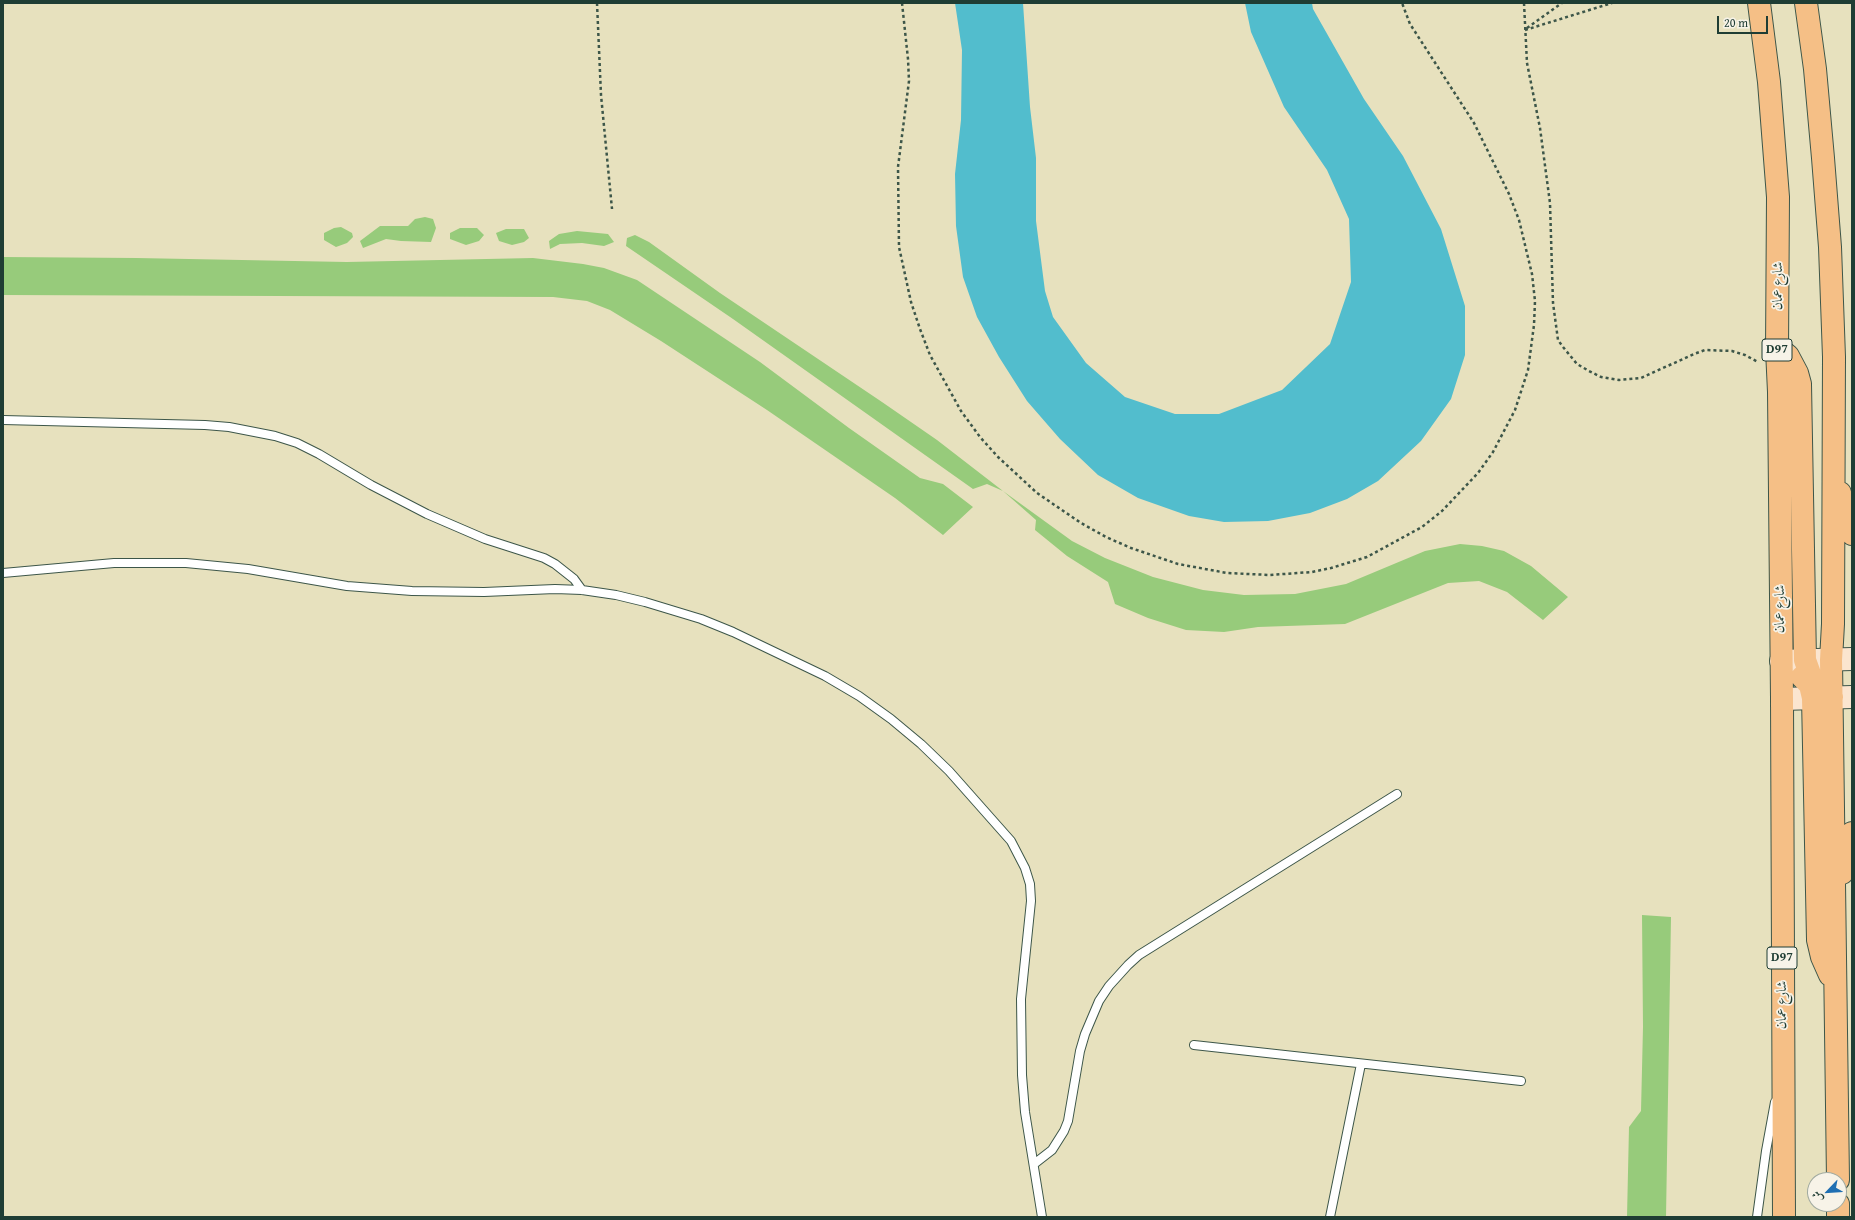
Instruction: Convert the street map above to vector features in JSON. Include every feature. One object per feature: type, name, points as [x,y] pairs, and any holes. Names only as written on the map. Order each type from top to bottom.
[{"type":"main road","name":"شارع عمان","points":[[1759,3],[1769,82],[1778,198],[1777,350],[1779,392],[1782,699],[1782,1068],[1784,1217]]},
{"type":"main road","points":[[1806,3],[1819,113],[1830,247],[1834,357],[1832,624],[1830,660],[1832,697],[1838,1172]]},
{"type":"main road","points":[[1777,350],[1782,351],[1788,356],[1797,373],[1800,384],[1805,660],[1810,674],[1818,687],[1832,697]]},
{"type":"main road","points":[[1833,472],[1852,534]]},
{"type":"main road","points":[[1781,668],[1805,660],[1852,659]]},
{"type":"main road","points":[[1781,668],[1806,680],[1810,685],[1832,697]]},
{"type":"main road","points":[[1782,699],[1832,697]]},
{"type":"main road","points":[[1832,697],[1818,940],[1822,957],[1836,987]]},
{"type":"main road","points":[[1835,901],[1852,833]]},
{"type":"lane","points":[[3,420],[205,425],[229,427],[275,436],[319,454],[371,485],[427,514],[485,538],[549,561],[564,570],[574,579],[582,590]]},
{"type":"lane","points":[[3,573],[114,563],[180,562],[248,569],[347,586],[412,591],[484,592],[555,588],[582,590],[616,595],[645,602],[701,619],[732,632],[832,680],[859,696],[891,719],[921,744],[949,771],[1011,841],[1025,868],[1030,884],[1031,902],[1021,999],[1020,1037],[1025,1112],[1042,1217]]},
{"type":"lane","points":[[1034,1164],[1052,1150],[1064,1131],[1068,1121],[1084,1034],[1099,1001],[1109,986],[1128,965],[1139,955],[1397,794]]},
{"type":"lane","points":[[1194,1045],[1521,1081]]},
{"type":"lane","points":[[1330,1217],[1361,1064]]},
{"type":"lane","points":[[1757,1217],[1766,1150],[1782,1068]]},
{"type":"path","points":[[597,3],[601,95],[612,209]]},
{"type":"path","points":[[902,3],[909,80],[898,168],[899,247],[909,296],[920,329],[930,355],[962,411],[980,438],[1036,492],[1081,523],[1106,537],[1131,548],[1178,564],[1227,573],[1270,575],[1312,572],[1367,557],[1422,527],[1442,511],[1474,478],[1493,452],[1515,410],[1528,370],[1534,325],[1535,301],[1530,267],[1519,220],[1509,194],[1474,123],[1410,24],[1402,3]]},
{"type":"path","points":[[1524,3],[1527,63],[1540,128],[1550,203],[1553,304],[1558,340],[1578,364],[1601,377],[1619,380],[1641,378],[1705,350],[1732,351],[1745,355],[1762,366]]},
{"type":"path","points":[[1525,30],[1562,3]]},
{"type":"path","points":[[1525,30],[1612,3]]},
{"type":"green space","points":[[425,217],[433,219],[436,228],[431,242],[386,239],[363,248],[360,241],[380,226],[408,226],[415,219]]},
{"type":"green space","points":[[341,227],[352,233],[353,237],[347,243],[336,247],[324,240],[324,233],[334,228]]},
{"type":"green space","points":[[460,228],[477,228],[484,235],[479,241],[466,245],[450,239],[450,233]]},
{"type":"green space","points":[[506,229],[524,229],[529,238],[524,242],[512,245],[499,241],[496,233]]},
{"type":"green space","points":[[577,231],[608,234],[614,242],[604,246],[582,243],[560,244],[550,249],[549,241],[559,234]]},
{"type":"green space","points":[[635,235],[649,242],[720,293],[937,440],[1003,491],[987,484],[973,489],[733,319],[626,246],[627,238]]},
{"type":"green space","points":[[3,257],[347,262],[533,258],[604,268],[637,280],[760,362],[920,478],[943,484],[973,507],[943,535],[895,498],[767,410],[661,341],[610,310],[587,301],[553,297],[3,295]]},
{"type":"green space","points":[[1003,491],[1072,541],[1105,558],[1153,577],[1203,590],[1244,595],[1295,594],[1346,584],[1425,551],[1460,544],[1482,546],[1504,551],[1531,566],[1568,597],[1543,620],[1507,592],[1479,581],[1448,583],[1345,624],[1258,627],[1224,632],[1186,630],[1148,618],[1115,604],[1108,582],[1067,556],[1035,530],[1036,520]]},
{"type":"green space","points":[[1642,915],[1671,917],[1666,1217],[1627,1217],[1629,1127],[1641,1111],[1643,1027]]},
{"type":"water","points":[[955,3],[1023,3],[1030,107],[1036,158],[1036,221],[1045,291],[1053,317],[1086,363],[1125,397],[1175,414],[1219,414],[1282,390],[1330,344],[1351,282],[1349,219],[1327,170],[1284,107],[1251,32],[1245,3],[1312,3],[1313,9],[1364,99],[1403,156],[1441,229],[1465,306],[1465,355],[1451,399],[1421,441],[1378,481],[1347,499],[1310,513],[1268,521],[1224,522],[1189,516],[1138,498],[1098,475],[1060,439],[1027,401],[999,357],[977,317],[963,277],[956,226],[955,174],[961,120],[962,50]]}]
